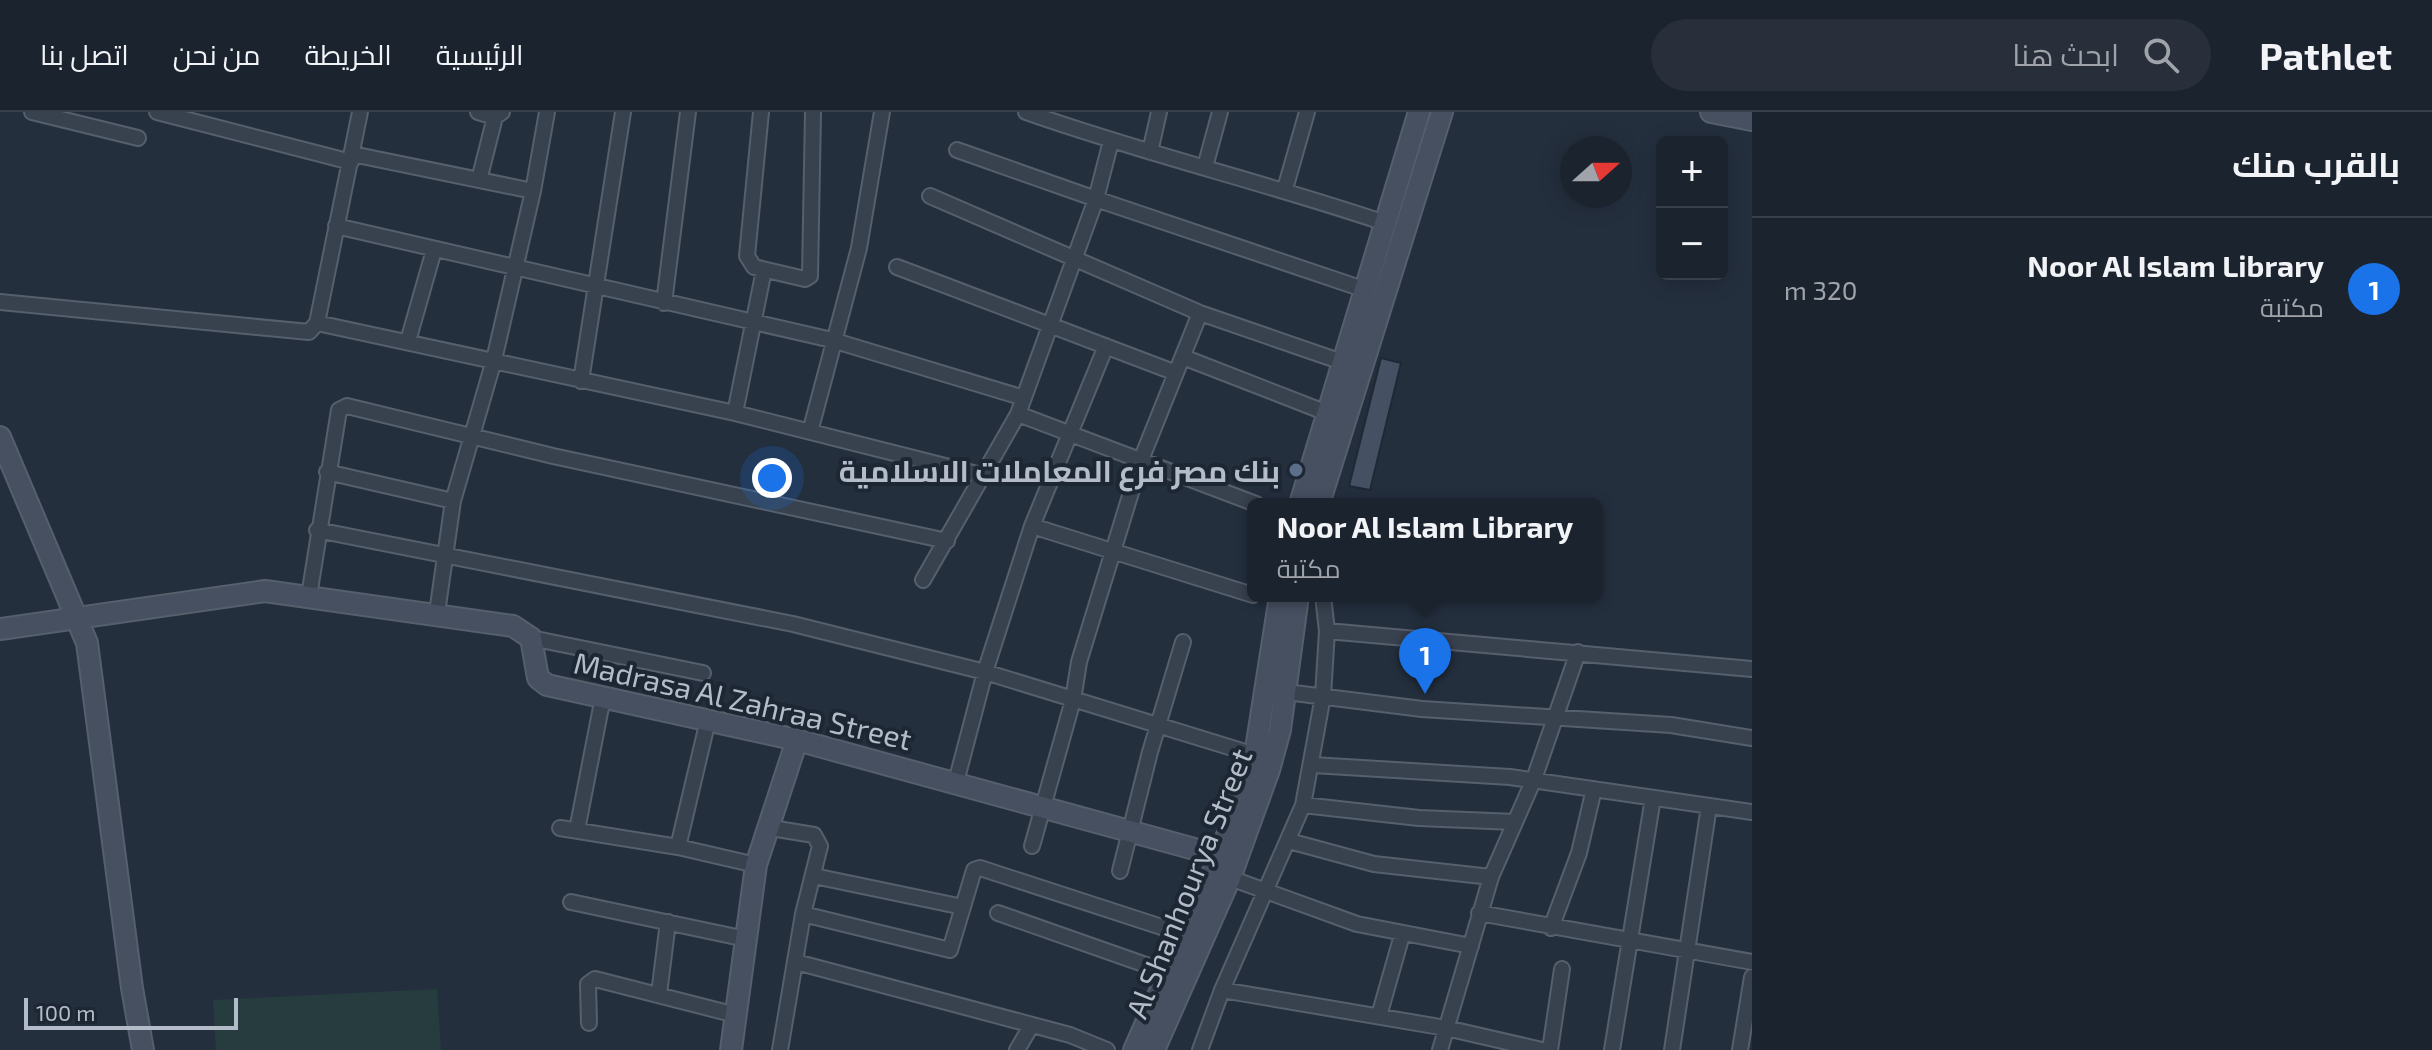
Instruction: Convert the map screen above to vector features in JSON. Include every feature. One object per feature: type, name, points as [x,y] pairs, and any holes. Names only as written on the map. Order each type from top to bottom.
[{"type":"street","points":[[32,112],[138,138]]},
{"type":"street","points":[[157,112],[352,158],[533,191]]},
{"type":"street","points":[[0,302],[304,333],[317,323],[360,112]]},
{"type":"street","points":[[478,112],[499,114],[479,180]]},
{"type":"street","points":[[437,613],[453,501],[494,360],[533,191],[545,112]]},
{"type":"street","points":[[581,381],[598,289],[623,112]]},
{"type":"street","points":[[664,303],[688,112]]},
{"type":"street","points":[[761,112],[747,256],[754,267],[805,279],[810,276],[813,112]]},
{"type":"street","points":[[810,432],[832,340],[859,248],[882,112]]},
{"type":"street","points":[[1026,112],[1111,141],[1285,189],[1385,223]]},
{"type":"street","points":[[1150,152],[1159,112]]},
{"type":"street","points":[[1205,167],[1220,112]]},
{"type":"street","points":[[1285,189],[1307,112]]},
{"type":"street","points":[[1302,498],[1419,112]]},
{"type":"street","points":[[1321,498],[1442,112]]},
{"type":"street","points":[[1711,112],[1752,120]]},
{"type":"street","points":[[923,580],[1018,414],[1077,257],[1111,141]]},
{"type":"street","points":[[957,150],[1363,289]]},
{"type":"street","points":[[930,196],[1077,257],[1200,313],[1342,362]]},
{"type":"street","points":[[336,226],[515,270],[832,340],[1024,398]]},
{"type":"street","points":[[408,341],[434,250]]},
{"type":"street","points":[[897,267],[1176,373]]},
{"type":"street","points":[[735,413],[764,270]]},
{"type":"street","points":[[1032,846],[1073,700],[1079,662],[1141,460],[1200,313]]},
{"type":"street","points":[[317,323],[735,413],[985,476]]},
{"type":"street","points":[[956,782],[985,672],[1032,526],[1106,346]]},
{"type":"street","points":[[1183,357],[1327,413]]},
{"type":"street","points":[[309,596],[317,530],[339,410],[347,406],[472,437],[947,541]]},
{"type":"street","points":[[1018,414],[1247,501]]},
{"type":"street","points":[[0,437],[87,643],[143,1050]]},
{"type":"street","points":[[327,472],[453,501]]},
{"type":"street","points":[[1032,526],[1247,594]]},
{"type":"street","points":[[317,530],[446,558],[761,616],[985,672],[1255,755]]},
{"type":"street","points":[[0,629],[243,592],[309,596],[513,626],[531,638],[703,673]]},
{"type":"street","name":"Al Shanhourya Street","points":[[1134,1050],[1220,856],[1255,755],[1285,602]]},
{"type":"street","name":"Al Shanhourya Street","points":[[1154,1050],[1230,878],[1269,770],[1286,692],[1286,602]]},
{"type":"street","points":[[1200,1050],[1222,990],[1303,805],[1313,765],[1323,696],[1327,631],[1324,602]]},
{"type":"street","points":[[1327,631],[1752,669]]},
{"type":"street","name":"Madrasa Al Zahraa Street","points":[[531,638],[542,683],[797,740],[1220,856]]},
{"type":"street","points":[[1120,871],[1157,727],[1183,642]]},
{"type":"street","points":[[1440,1050],[1491,877],[1534,779],[1578,652]]},
{"type":"street","points":[[1286,692],[1422,709],[1671,725],[1752,738]]},
{"type":"street","points":[[577,830],[603,697]]},
{"type":"street","points":[[678,847],[708,720]]},
{"type":"street","points":[[731,1050],[756,865],[771,828],[797,740]]},
{"type":"street","points":[[1313,765],[1534,779],[1752,812]]},
{"type":"street","points":[[1551,928],[1579,853],[1594,789]]},
{"type":"street","points":[[1612,1050],[1653,798]]},
{"type":"street","points":[[1303,805],[1419,818],[1515,822]]},
{"type":"street","points":[[1672,1050],[1709,806]]},
{"type":"street","points":[[560,828],[678,847],[756,865]]},
{"type":"street","points":[[771,828],[818,838],[814,876],[803,914],[780,1050]]},
{"type":"street","points":[[1289,841],[1374,864],[1491,877]]},
{"type":"street","points":[[803,914],[950,950],[974,870],[980,868],[1183,934]]},
{"type":"street","points":[[814,876],[963,907]]},
{"type":"street","points":[[1230,878],[1266,893],[1402,935],[1471,946]]},
{"type":"street","points":[[571,902],[746,939]]},
{"type":"street","points":[[998,913],[1166,972]]},
{"type":"street","points":[[1479,913],[1752,962]]},
{"type":"street","points":[[659,994],[668,922]]},
{"type":"street","points":[[1379,1016],[1402,935]]},
{"type":"street","points":[[796,962],[1070,1035],[1107,1050]]},
{"type":"street","points":[[1550,1050],[1562,969]]},
{"type":"street","points":[[1740,1050],[1752,977]]},
{"type":"street","points":[[589,1023],[590,980],[659,994],[736,1015]]},
{"type":"street","points":[[1222,990],[1446,1028],[1542,1050]]},
{"type":"street","points":[[1017,1050],[1031,1026]]},
{"type":"green space","points":[[437,989],[441,1050],[216,1050],[213,1000]]},
{"type":"building","points":[[1381,358],[1401,363],[1370,490],[1349,486]]},
{"type":"place","name":"بنك مصر فرع المعاملات الاسلامية","points":[[1296,470]]},
{"type":"place","name":"Noor Al Islam Library","points":[[1425,694]]}]
